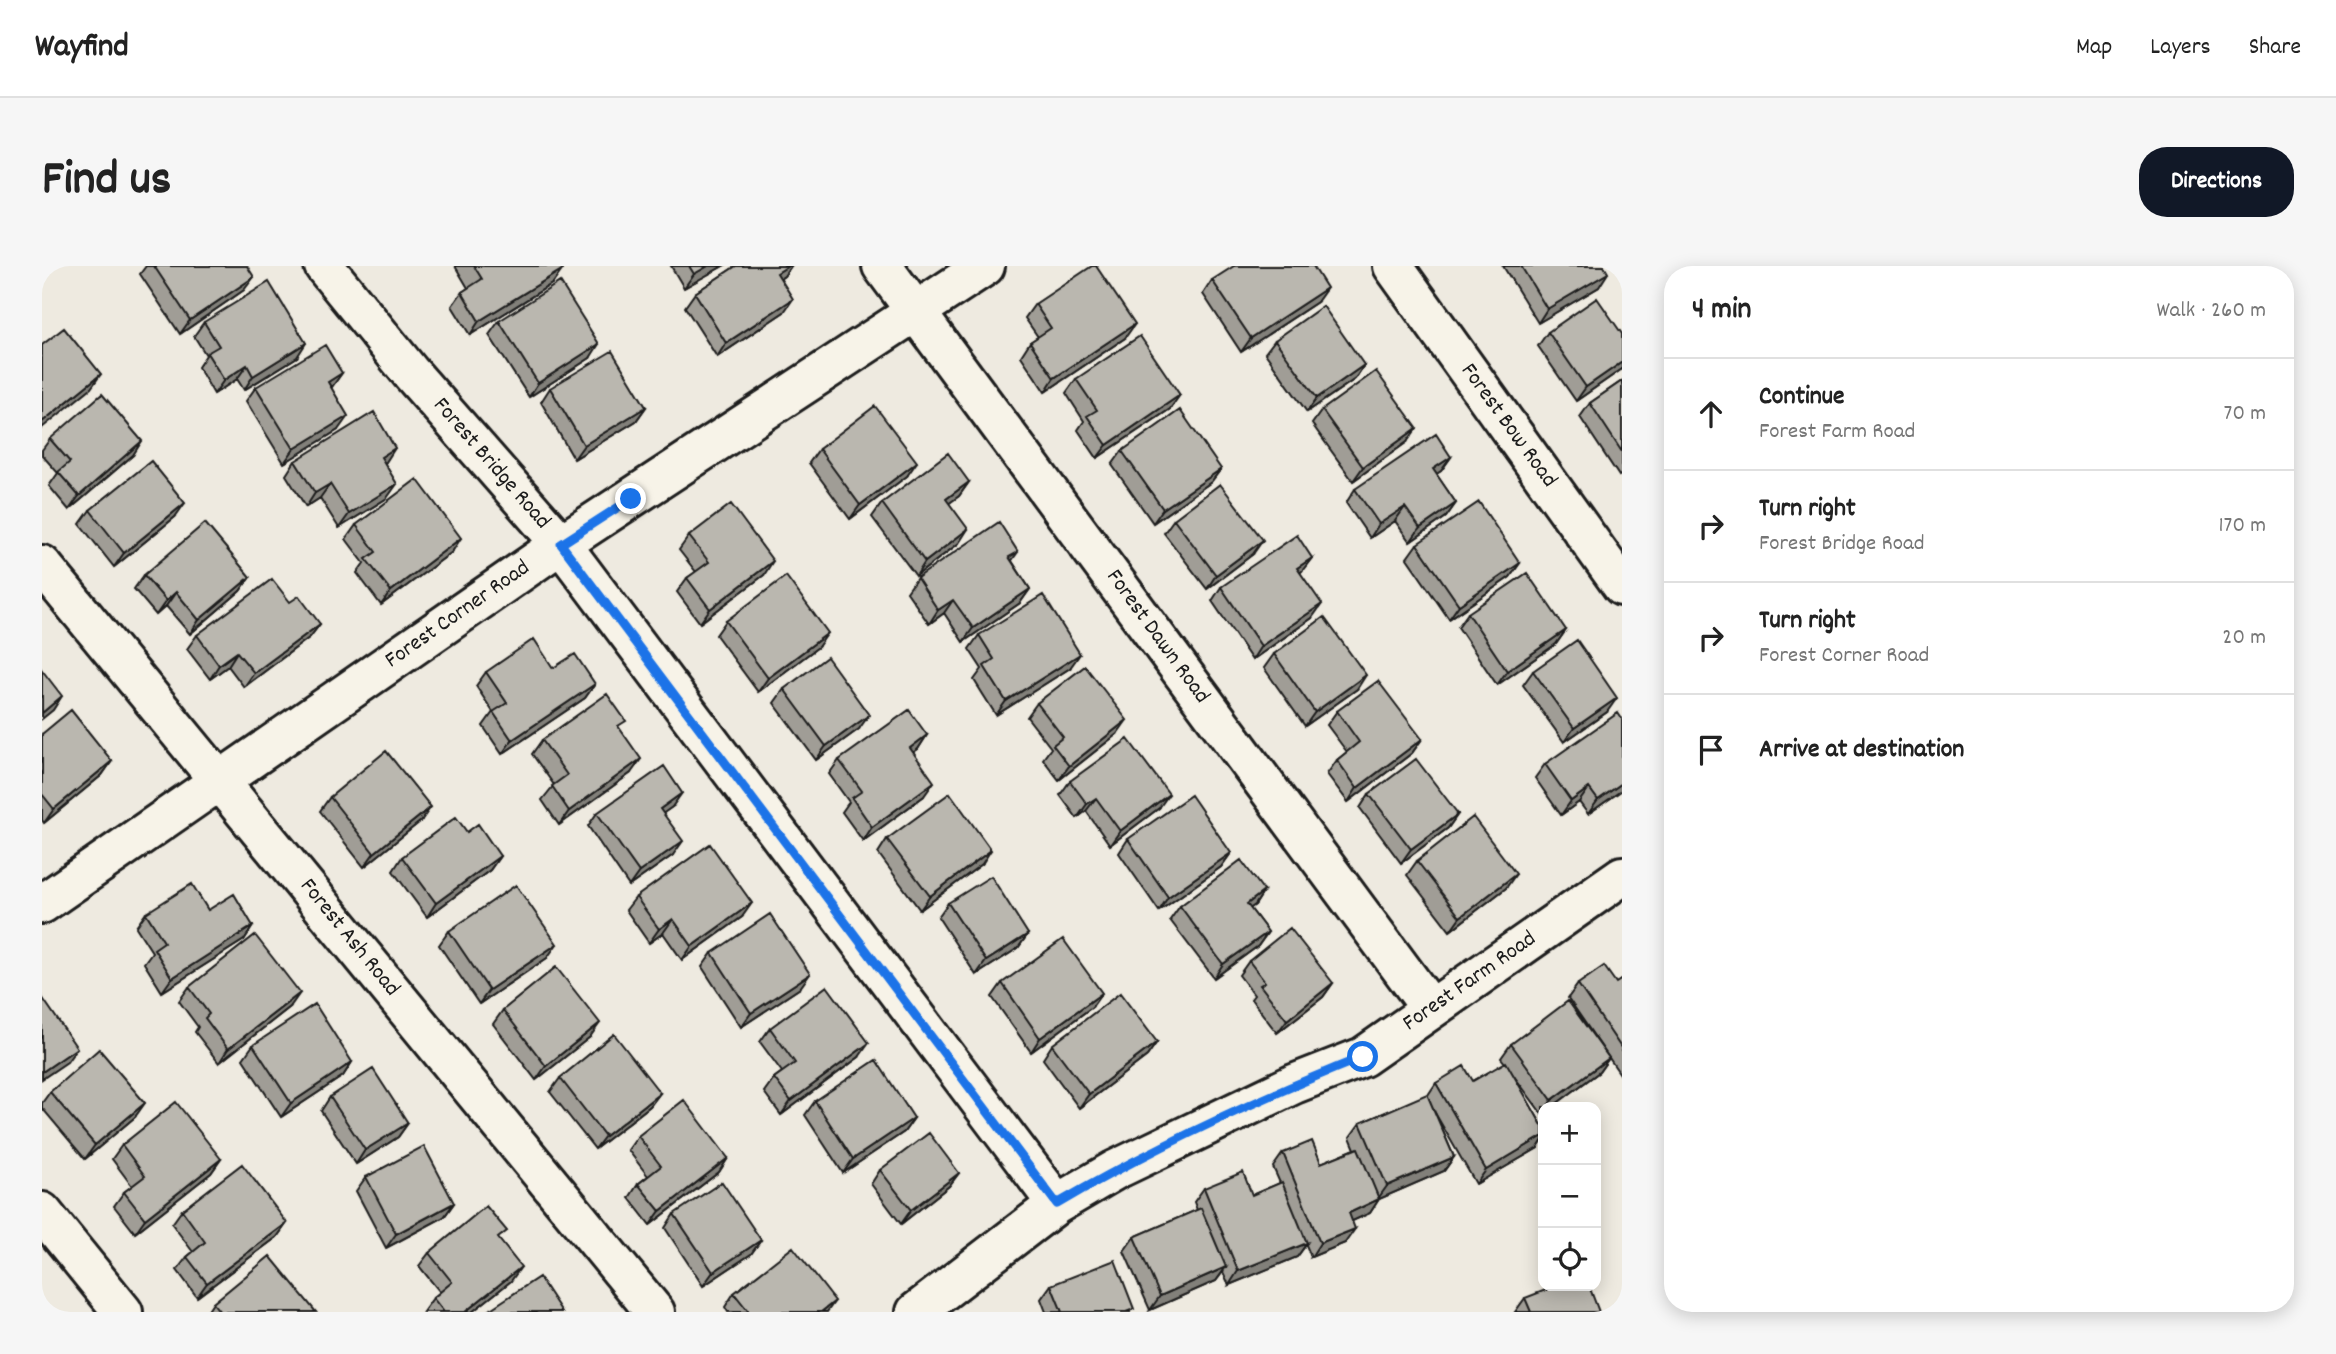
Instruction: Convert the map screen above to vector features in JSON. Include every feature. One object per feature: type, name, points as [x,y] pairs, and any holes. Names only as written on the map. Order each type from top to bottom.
[{"type":"street","name":"Forest Bridge Road","points":[[324,266],[410,372],[561,544],[1057,1204]]},
{"type":"street","name":"Forest Dawn Road","points":[[881,266],[917,311],[1431,1009]]},
{"type":"street","name":"Forest Corner Road","points":[[42,904],[561,544],[985,266]]},
{"type":"street","name":"Forest Bow Road","points":[[1393,266],[1622,586]]},
{"type":"street","name":"Forest Ash Road","points":[[42,565],[655,1312]]},
{"type":"street","name":"Forest Farm Road","points":[[916,1312],[1057,1204],[1115,1170],[1294,1084],[1363,1057],[1622,876]]},
{"type":"street","points":[[42,1212],[123,1312]]},
{"type":"building","points":[[154,266],[247,266],[254,277],[190,320]]},
{"type":"building","points":[[474,266],[561,266],[563,269],[479,321],[462,292],[482,279]]},
{"type":"building","points":[[689,266],[708,266],[694,274]]},
{"type":"building","points":[[736,266],[788,266],[777,273],[793,299],[726,343],[695,293]]},
{"type":"building","points":[[1092,266],[1096,266],[1135,324],[1054,378],[1030,342],[1051,328],[1035,304]]},
{"type":"building","points":[[1234,266],[1313,266],[1327,288],[1251,338],[1212,280]]},
{"type":"building","points":[[1521,266],[1604,266],[1608,273],[1547,309]]},
{"type":"building","points":[[269,282],[306,343],[253,376],[247,365],[224,380],[207,353],[219,346],[204,322]]},
{"type":"building","points":[[560,282],[599,344],[538,383],[499,321]]},
{"type":"building","points":[[1597,298],[1622,334],[1622,362],[1586,387],[1548,332]]},
{"type":"building","points":[[1323,306],[1364,365],[1317,398],[1275,340]]},
{"type":"building","points":[[64,328],[101,374],[42,422],[42,345]]},
{"type":"building","points":[[1140,336],[1180,395],[1107,445],[1087,416],[1097,410],[1076,379]]},
{"type":"building","points":[[325,345],[342,373],[328,382],[348,416],[294,449],[256,387]]},
{"type":"building","points":[[612,351],[646,407],[584,445],[550,388]]},
{"type":"building","points":[[1376,371],[1417,428],[1363,467],[1322,410]]},
{"type":"building","points":[[1622,381],[1622,452],[1590,403]]},
{"type":"building","points":[[102,394],[142,441],[79,496],[58,472],[70,462],[50,439]]},
{"type":"building","points":[[875,406],[917,462],[860,505],[819,449]]},
{"type":"building","points":[[1180,410],[1221,469],[1163,509],[1122,451]]},
{"type":"building","points":[[374,412],[395,448],[381,457],[397,484],[349,514],[330,484],[315,493],[295,461]]},
{"type":"building","points":[[1436,434],[1451,457],[1433,469],[1456,503],[1420,528],[1405,507],[1379,524],[1355,489]]},
{"type":"building","points":[[948,453],[969,482],[946,499],[968,529],[925,562],[882,503]]},
{"type":"building","points":[[151,461],[185,503],[124,553],[90,510]]},
{"type":"building","points":[[417,479],[461,538],[391,591],[366,559],[376,552],[356,525]]},
{"type":"building","points":[[1220,484],[1263,540],[1216,575],[1174,519]]},
{"type":"building","points":[[1479,502],[1520,563],[1459,605],[1417,544]]},
{"type":"building","points":[[731,504],[773,561],[710,609],[687,578],[709,562],[689,536]]},
{"type":"building","points":[[999,522],[1018,552],[1009,557],[1030,589],[973,628],[953,600],[938,610],[917,578]]},
{"type":"building","points":[[205,523],[250,577],[199,620],[176,592],[166,601],[144,575]]},
{"type":"building","points":[[1297,535],[1312,558],[1297,568],[1322,604],[1261,646],[1221,587]]},
{"type":"building","points":[[1527,573],[1566,630],[1507,671],[1468,613]]},
{"type":"building","points":[[786,576],[828,633],[768,678],[726,621]]},
{"type":"building","points":[[272,579],[290,602],[299,596],[320,624],[254,673],[237,652],[219,665],[197,635]]},
{"type":"building","points":[[1043,595],[1080,654],[1006,701],[984,666],[994,659],[979,635]]},
{"type":"building","points":[[1324,617],[1366,675],[1315,712],[1274,654]]},
{"type":"building","points":[[534,639],[553,668],[575,654],[595,684],[512,740],[493,712],[507,703],[486,672]]},
{"type":"building","points":[[1577,640],[1617,698],[1574,728],[1533,671]]},
{"type":"building","points":[[827,657],[869,715],[826,746],[784,689]]},
{"type":"building","points":[[1085,666],[1127,720],[1069,766],[1053,745],[1063,737],[1037,703]]},
{"type":"building","points":[[42,670],[62,696],[42,713]]},
{"type":"building","points":[[1378,681],[1422,739],[1357,788],[1337,760],[1359,742],[1337,711]]},
{"type":"building","points":[[607,694],[626,721],[618,726],[641,759],[569,811],[552,786],[567,775],[542,740]]},
{"type":"building","points":[[71,710],[112,761],[54,809],[42,794],[42,734]]},
{"type":"building","points":[[909,710],[927,735],[910,748],[934,782],[872,827],[852,798],[862,791],[839,760]]},
{"type":"building","points":[[1618,713],[1622,719],[1622,783],[1598,800],[1589,788],[1571,801],[1545,764]]},
{"type":"building","points":[[1128,739],[1169,794],[1120,831],[1096,798],[1087,804],[1070,781]]},
{"type":"building","points":[[386,751],[431,807],[374,853],[330,797]]},
{"type":"building","points":[[1416,759],[1458,814],[1411,849],[1369,794]]},
{"type":"building","points":[[664,766],[682,793],[660,809],[683,841],[639,872],[597,813]]},
{"type":"building","points":[[950,793],[991,850],[930,896],[887,839]]},
{"type":"building","points":[[1191,795],[1231,853],[1168,897],[1128,839]]},
{"type":"building","points":[[456,817],[467,832],[478,824],[500,856],[436,903],[402,857]]},
{"type":"building","points":[[1473,817],[1516,874],[1460,917],[1417,861]]},
{"type":"building","points":[[710,844],[752,903],[692,946],[673,919],[659,929],[636,897]]},
{"type":"building","points":[[1241,860],[1264,891],[1247,904],[1268,932],[1223,964],[1180,906]]},
{"type":"building","points":[[991,876],[1028,934],[986,961],[948,903]]},
{"type":"building","points":[[192,884],[208,910],[234,894],[253,926],[172,978],[154,949],[164,942],[146,913]]},
{"type":"building","points":[[516,885],[557,944],[489,990],[449,931]]},
{"type":"building","points":[[770,914],[810,974],[751,1013],[712,953]]},
{"type":"building","points":[[1290,928],[1333,983],[1287,1020],[1260,985],[1265,982],[1249,961]]},
{"type":"building","points":[[255,935],[300,993],[228,1049],[205,1018],[209,1014],[189,987]]},
{"type":"building","points":[[1063,939],[1102,993],[1040,1038],[1002,983]]},
{"type":"building","points":[[1604,966],[1616,983],[1622,979],[1622,1049],[1578,984]]},
{"type":"building","points":[[556,967],[600,1023],[546,1066],[503,1010]]},
{"type":"building","points":[[827,986],[869,1043],[791,1101],[774,1078],[795,1063],[770,1028]]},
{"type":"building","points":[[1120,993],[1157,1042],[1089,1094],[1052,1045]]},
{"type":"building","points":[[42,997],[77,1048],[42,1072]]},
{"type":"building","points":[[1568,1001],[1609,1058],[1552,1100],[1511,1044]]},
{"type":"building","points":[[315,1004],[352,1062],[291,1103],[253,1045]]},
{"type":"building","points":[[614,1034],[660,1093],[605,1136],[560,1078]]},
{"type":"building","points":[[99,1049],[145,1103],[95,1145],[50,1092]]},
{"type":"building","points":[[876,1060],[914,1118],[853,1159],[815,1101]]},
{"type":"building","points":[[1506,1062],[1538,1118],[1538,1139],[1486,1170],[1436,1083],[1464,1066],[1473,1081]]},
{"type":"building","points":[[373,1069],[408,1123],[365,1150],[330,1097]]},
{"type":"building","points":[[1427,1094],[1454,1157],[1387,1186],[1360,1123]]},
{"type":"building","points":[[684,1100],[728,1158],[660,1211],[638,1184],[661,1166],[638,1136]]},
{"type":"building","points":[[176,1102],[221,1159],[145,1219],[124,1192],[145,1176],[122,1145]]},
{"type":"building","points":[[929,1133],[959,1173],[911,1210],[880,1170]]},
{"type":"building","points":[[1312,1141],[1321,1163],[1358,1148],[1379,1199],[1349,1213],[1355,1229],[1320,1243],[1283,1153]]},
{"type":"building","points":[[424,1146],[454,1203],[396,1234],[366,1177]]},
{"type":"building","points":[[242,1164],[287,1223],[207,1283],[187,1257],[205,1242],[182,1210]]},
{"type":"building","points":[[1243,1172],[1252,1195],[1282,1182],[1307,1243],[1238,1271],[1204,1188]]},
{"type":"building","points":[[722,1182],[761,1240],[713,1272],[674,1214]]},
{"type":"building","points":[[486,1206],[507,1231],[498,1238],[521,1267],[465,1312],[444,1312],[433,1298],[452,1282],[429,1253]]},
{"type":"building","points":[[1201,1208],[1226,1267],[1160,1296],[1134,1237]]},
{"type":"building","points":[[793,1247],[835,1301],[821,1312],[749,1312],[734,1293]]},
{"type":"building","points":[[270,1256],[316,1312],[220,1312],[213,1303]]},
{"type":"building","points":[[1115,1260],[1134,1309],[1126,1312],[1062,1312],[1051,1285]]},
{"type":"building","points":[[539,1277],[562,1312],[486,1312]]},
{"type":"building","points":[[1543,1291],[1591,1291],[1599,1312],[1531,1312],[1525,1298]]},
{"type":"building","points":[[42,1302],[51,1312],[42,1312]]},
{"type":"route","points":[[631,499],[561,544],[1057,1204],[1115,1170],[1294,1084],[1363,1057]]}]
